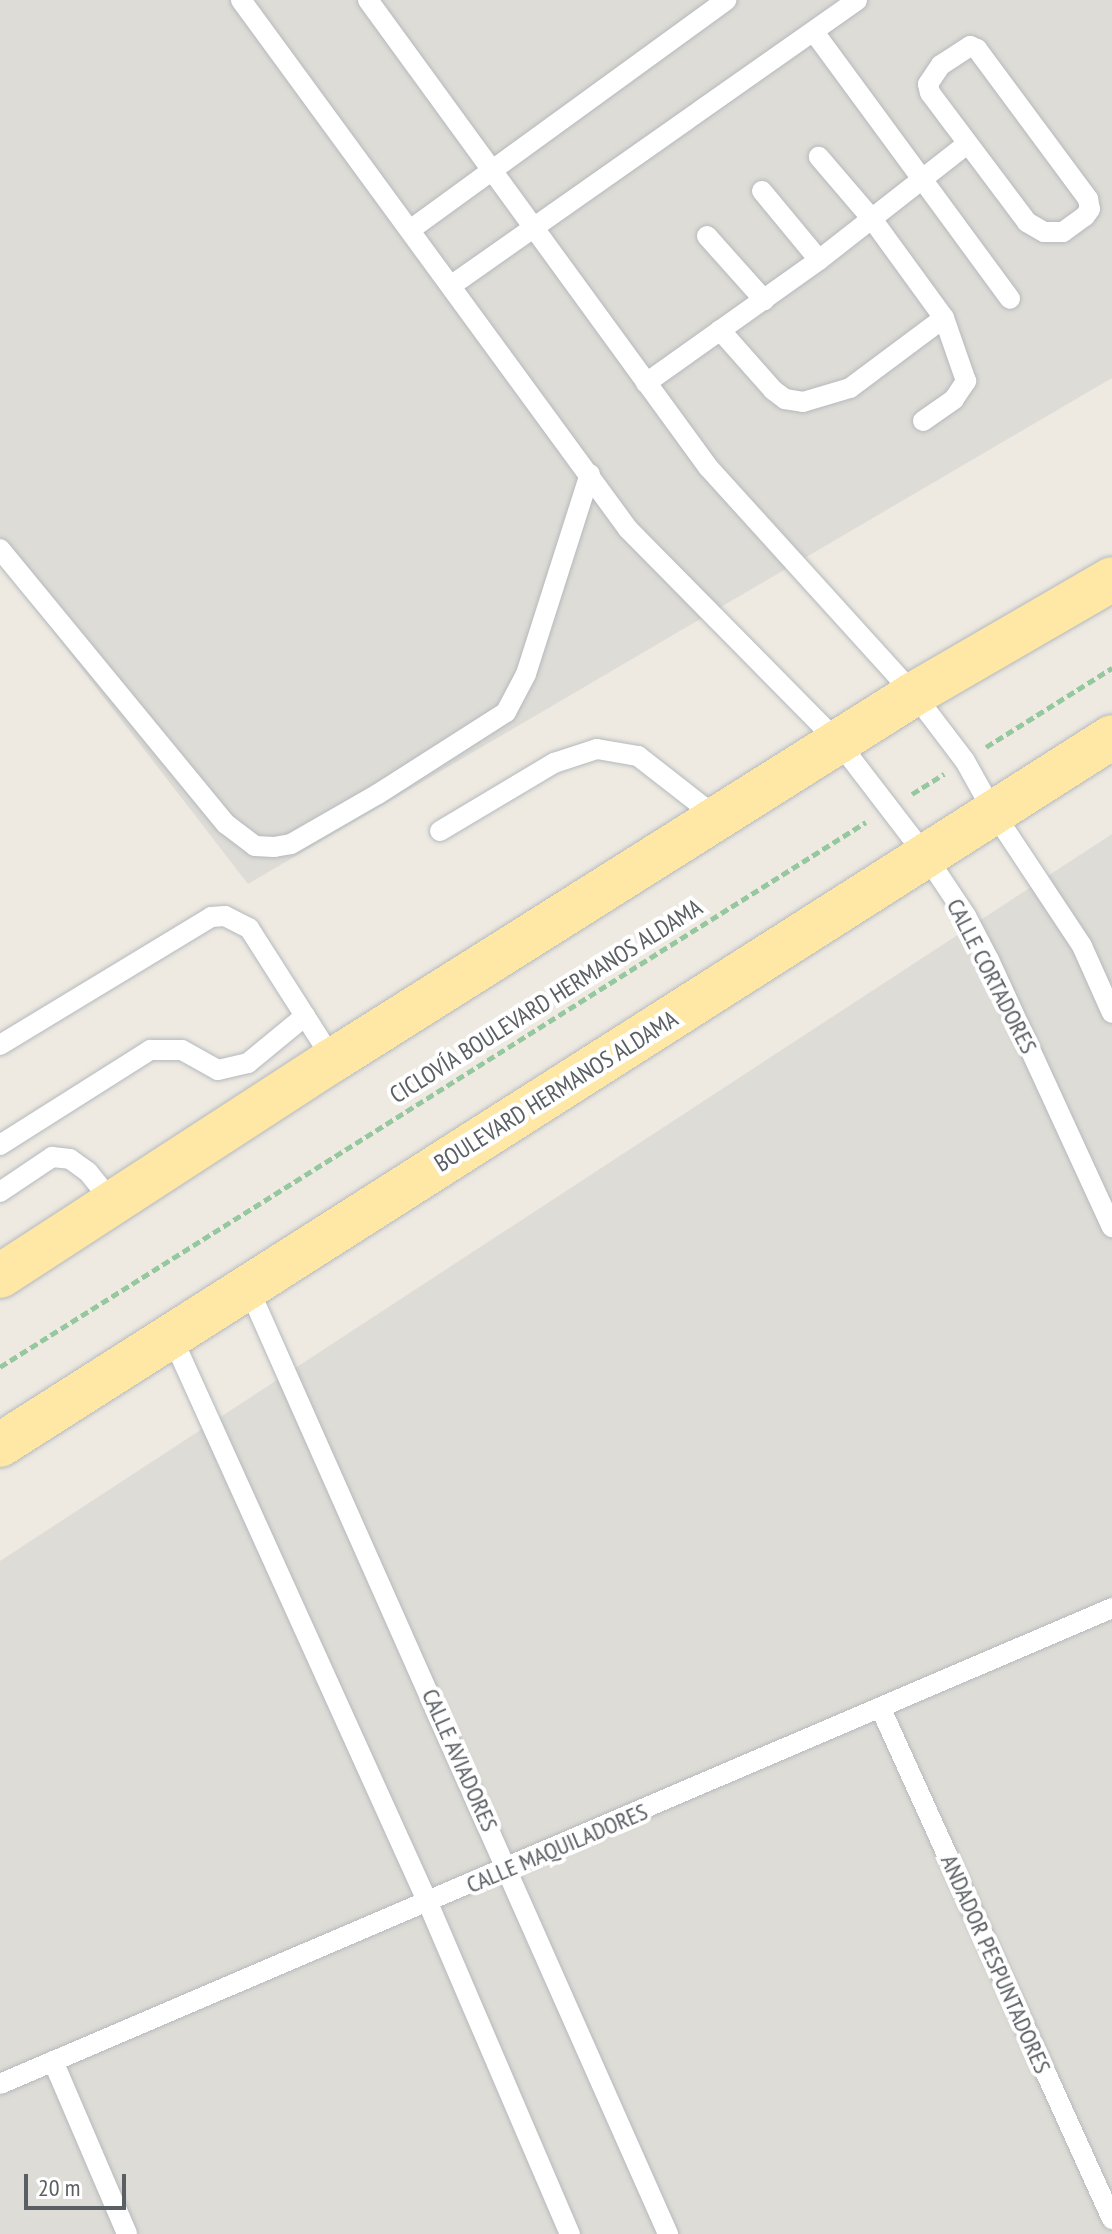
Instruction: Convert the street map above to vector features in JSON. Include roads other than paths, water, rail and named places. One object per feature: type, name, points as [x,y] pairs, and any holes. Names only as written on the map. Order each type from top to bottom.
[{"type":"main road","points":[[0,1276],[333,1060],[840,744],[914,694],[1112,579]]},
{"type":"main road","name":"BOULEVARD HERMANOS ALDAMA","points":[[0,1445],[1112,737]]},
{"type":"lane","name":"CALLE CORTADORES","points":[[241,0],[628,529],[840,744],[926,856],[989,960],[1112,1227]]},
{"type":"lane","points":[[368,0],[708,467],[914,694],[965,761],[994,813],[1082,946],[1112,1013]]},
{"type":"lane","points":[[410,230],[726,0]]},
{"type":"lane","points":[[452,285],[857,0]]},
{"type":"lane","points":[[814,32],[1010,299]]},
{"type":"lane","points":[[970,46],[977,49],[1088,199],[1090,209],[1063,232],[1044,232],[1027,222],[967,144],[930,93],[928,84],[941,65],[970,46]]},
{"type":"lane","points":[[646,383],[819,260],[967,144]]},
{"type":"lane","points":[[819,157],[872,219],[944,318],[966,381],[954,399],[923,421]]},
{"type":"lane","points":[[762,191],[819,260]]},
{"type":"lane","points":[[707,236],[764,300]]},
{"type":"lane","points":[[720,330],[773,390],[785,399],[803,402],[850,388],[944,318]]},
{"type":"lane","points":[[0,549],[226,824],[255,846],[274,847],[291,844],[378,794],[491,725],[506,712],[526,674],[590,474]]},
{"type":"lane","points":[[440,831],[554,763],[597,749],[638,756],[719,819]]},
{"type":"lane","points":[[0,1045],[186,931],[219,916],[235,919],[249,928],[333,1060]]},
{"type":"lane","points":[[0,1145],[150,1050],[182,1050],[218,1070],[233,1067],[248,1063],[305,1016]]},
{"type":"lane","points":[[0,1192],[52,1157],[70,1159],[88,1172],[113,1203]]},
{"type":"lane","name":"CALLE AVIADORES","points":[[248,1287],[509,1869],[668,2234]]},
{"type":"lane","points":[[171,1335],[428,1903],[570,2234]]},
{"type":"lane","name":"CALLE MAQUILADORES","points":[[0,2084],[509,1869],[1112,1608]]},
{"type":"lane","name":"ANDADOR PESPUNTADORES","points":[[881,1709],[1112,2219]]},
{"type":"lane","points":[[53,2061],[127,2234]]}]
